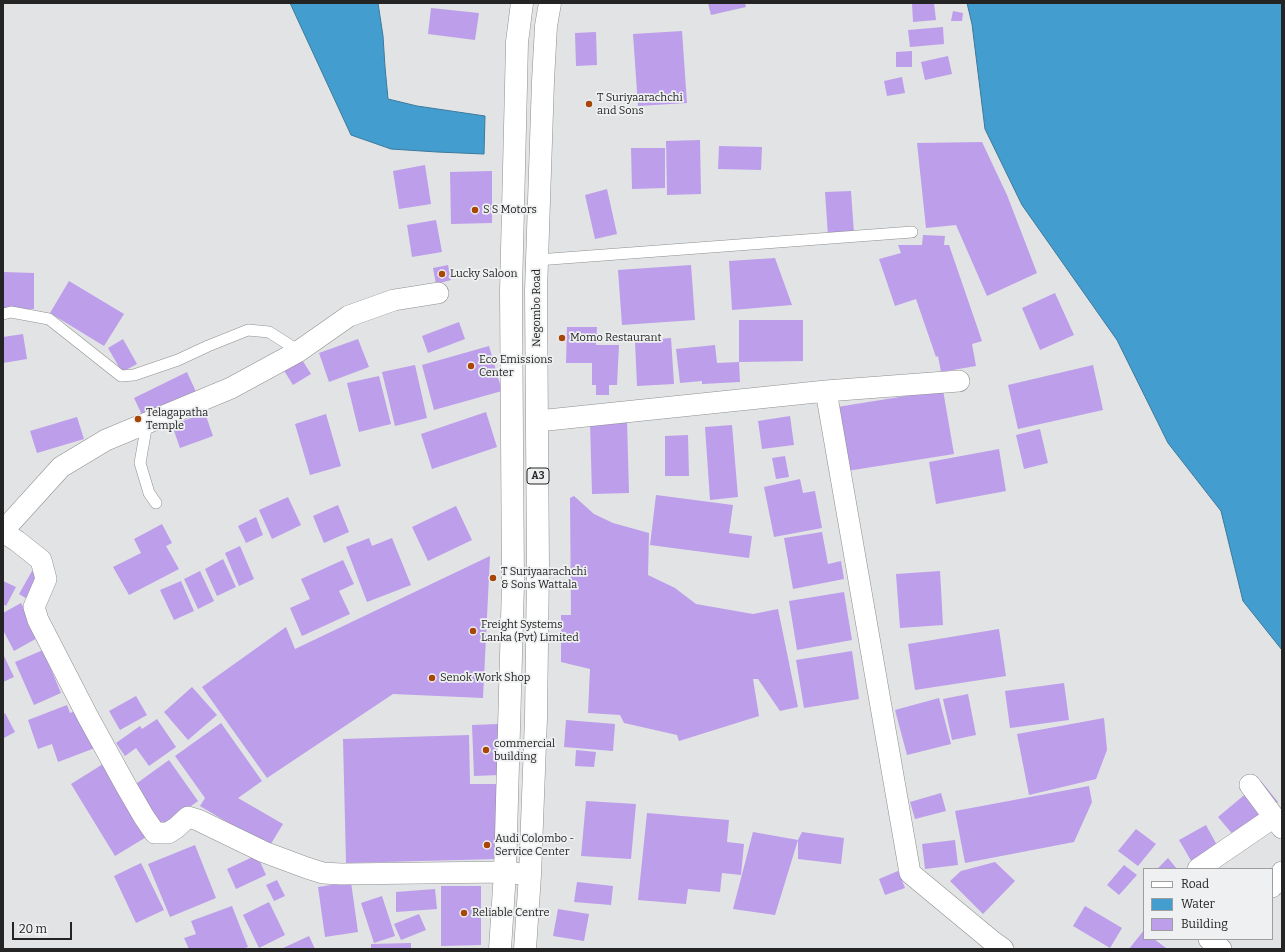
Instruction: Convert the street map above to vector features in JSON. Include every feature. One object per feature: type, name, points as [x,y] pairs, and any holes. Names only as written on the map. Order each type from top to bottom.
[{"type":"highway","name":"A3","points":[[500,949],[505,872],[513,584],[511,291],[517,42],[522,3]]},
{"type":"highway","name":"Negombo Road","points":[[525,949],[530,875],[536,726],[538,421],[536,290],[543,81],[546,26],[550,3]]},
{"type":"street","points":[[438,293],[394,300],[350,316],[299,351],[231,388],[106,440],[61,467],[3,532],[41,560],[46,579],[34,607],[38,620],[122,779],[155,833],[168,832],[176,828],[188,817],[198,820],[264,852],[323,873],[505,872],[530,875]]},
{"type":"street","points":[[538,421],[826,391],[959,381]]},
{"type":"street","points":[[826,391],[910,873],[1003,949]]},
{"type":"street","points":[[1200,868],[1278,823],[1250,785]]},
{"type":"street","points":[[1273,886],[1282,872]]},
{"type":"street","points":[[1211,940],[1220,949]]},
{"type":"lane","points":[[537,260],[912,232]]},
{"type":"lane","points":[[3,314],[11,312],[49,319],[121,376],[134,375],[178,360],[248,330],[270,332],[299,351]]},
{"type":"lane","points":[[147,423],[140,463],[149,493],[156,503]]},
{"type":"water","points":[[290,3],[378,3],[383,36],[388,99],[417,106],[485,116],[484,154],[391,149],[351,135]]},
{"type":"water","points":[[967,3],[1282,3],[1282,650],[1243,601],[1221,511],[1168,443],[1117,340],[1022,205],[985,129],[972,24]]},
{"type":"building","points":[[708,3],[745,3],[746,7],[711,15]]},
{"type":"building","points":[[912,3],[934,3],[936,20],[913,22]]},
{"type":"building","points":[[431,8],[479,13],[475,40],[428,34]]},
{"type":"building","points":[[953,11],[963,13],[962,21],[951,21]]},
{"type":"building","points":[[943,27],[944,44],[910,47],[908,30]]},
{"type":"building","points":[[682,31],[687,103],[638,106],[633,34]]},
{"type":"building","points":[[596,32],[597,65],[576,66],[575,33]]},
{"type":"building","points":[[912,51],[912,67],[896,67],[896,52]]},
{"type":"building","points":[[948,56],[952,74],[925,80],[921,62]]},
{"type":"building","points":[[902,77],[905,93],[887,96],[884,81]]},
{"type":"building","points":[[700,140],[701,194],[667,195],[666,141]]},
{"type":"building","points":[[982,142],[1007,195],[1037,273],[987,296],[956,225],[926,228],[917,143]]},
{"type":"building","points":[[719,146],[762,147],[761,170],[718,169]]},
{"type":"building","points":[[631,148],[665,148],[665,188],[632,189]]},
{"type":"building","points":[[425,165],[431,204],[399,209],[393,171]]},
{"type":"building","points":[[492,171],[492,223],[451,224],[450,172]]},
{"type":"building","points":[[607,189],[617,234],[595,239],[585,195]]},
{"type":"building","points":[[851,191],[854,234],[828,236],[825,192]]},
{"type":"building","points":[[436,220],[442,252],[412,257],[407,225]]},
{"type":"building","points":[[923,235],[945,236],[944,245],[949,245],[982,341],[972,344],[976,366],[941,372],[938,356],[936,357],[916,299],[895,306],[879,259],[901,253],[898,245],[922,245]]},
{"type":"building","points":[[775,258],[792,305],[732,310],[729,261]]},
{"type":"building","name":"Lucky Saloon","points":[[448,265],[451,280],[436,284],[433,268]]},
{"type":"building","points":[[691,265],[695,320],[622,325],[618,270]]},
{"type":"building","points":[[3,272],[34,273],[34,309],[3,309]]},
{"type":"building","points":[[69,281],[124,314],[104,346],[50,313]]},
{"type":"building","points":[[1055,293],[1074,335],[1040,350],[1022,308]]},
{"type":"building","points":[[739,320],[803,320],[803,361],[739,362]]},
{"type":"building","points":[[459,322],[465,339],[428,353],[422,336]]},
{"type":"building","points":[[567,327],[597,327],[596,345],[619,345],[617,385],[609,385],[609,395],[596,395],[596,385],[592,385],[592,363],[566,363]]},
{"type":"building","points":[[23,334],[27,359],[3,363],[3,337]]},
{"type":"building","points":[[671,338],[674,384],[637,386],[635,341]]},
{"type":"building","points":[[123,339],[137,364],[122,372],[108,348]]},
{"type":"building","points":[[358,339],[369,367],[329,382],[319,353]]},
{"type":"building","points":[[715,345],[717,363],[739,362],[740,382],[702,384],[702,381],[680,383],[676,349]]},
{"type":"building","points":[[489,346],[502,391],[434,410],[422,365]]},
{"type":"building","points":[[301,358],[311,374],[293,385],[283,369]]},
{"type":"building","points":[[415,365],[427,418],[395,426],[382,372]]},
{"type":"building","points":[[1093,365],[1103,410],[1018,429],[1008,385]]},
{"type":"building","points":[[187,372],[197,394],[144,419],[134,398]]},
{"type":"building","points":[[379,376],[391,424],[359,432],[347,383]]},
{"type":"building","points":[[943,390],[954,454],[847,471],[837,407]]},
{"type":"building","points":[[486,412],[497,447],[432,469],[421,434]]},
{"type":"building","points":[[205,413],[213,436],[180,448],[172,425]]},
{"type":"building","points":[[326,414],[341,466],[310,475],[295,424]]},
{"type":"building","points":[[790,416],[794,445],[762,449],[758,421]]},
{"type":"building","points":[[77,417],[84,439],[37,453],[30,431]]},
{"type":"building","points":[[627,420],[629,493],[592,494],[590,421]]},
{"type":"building","points":[[732,425],[738,497],[710,500],[705,427]]},
{"type":"building","points":[[1040,429],[1048,463],[1024,469],[1016,435]]},
{"type":"building","points":[[688,435],[689,476],[665,476],[665,436]]},
{"type":"building","points":[[999,449],[1006,491],[936,504],[929,462]]},
{"type":"building","points":[[785,456],[789,477],[776,479],[772,458]]},
{"type":"building","points":[[800,479],[803,493],[815,491],[822,528],[774,537],[764,487]]},
{"type":"building","points":[[656,495],[733,505],[729,533],[752,536],[749,558],[650,545]]},
{"type":"building","points":[[574,496],[594,514],[613,523],[649,533],[648,575],[675,588],[696,604],[753,614],[778,609],[798,707],[780,711],[758,679],[753,679],[759,716],[679,741],[677,735],[624,723],[620,715],[588,713],[590,669],[561,662],[561,615],[571,615],[570,498]]},
{"type":"building","points":[[288,497],[301,525],[272,539],[259,510]]},
{"type":"building","points":[[338,505],[349,532],[324,543],[313,516]]},
{"type":"building","points":[[456,506],[472,540],[428,561],[412,527]]},
{"type":"building","points":[[256,517],[263,535],[246,543],[238,526]]},
{"type":"building","points":[[162,524],[172,543],[166,546],[179,569],[129,595],[113,567],[141,553],[134,539]]},
{"type":"building","points":[[822,532],[828,564],[841,561],[844,579],[793,589],[784,538]]},
{"type":"building","points":[[369,538],[372,546],[392,538],[411,585],[367,602],[346,547]]},
{"type":"building","points":[[240,546],[254,579],[239,586],[225,553]]},
{"type":"building","points":[[490,556],[483,698],[393,694],[267,778],[202,687],[286,627],[295,649]]},
{"type":"building","points":[[223,559],[236,587],[217,596],[205,569]]},
{"type":"building","points":[[343,560],[354,584],[339,591],[350,614],[302,636],[290,608],[310,599],[301,579]]},
{"type":"building","points":[[32,571],[43,577],[29,600],[19,594]]},
{"type":"building","points":[[200,571],[214,601],[198,609],[184,579]]},
{"type":"building","points":[[940,571],[943,625],[900,628],[896,574]]},
{"type":"building","points":[[3,581],[16,587],[6,606],[3,604]]},
{"type":"building","points":[[181,581],[194,611],[174,620],[160,590]]},
{"type":"building","points":[[844,592],[852,640],[797,650],[789,601]]},
{"type":"building","points":[[21,603],[39,637],[14,651],[3,630],[3,613]]},
{"type":"building","points":[[999,629],[1006,676],[915,690],[908,644]]},
{"type":"building","points":[[43,650],[61,693],[34,705],[15,662]]},
{"type":"building","points":[[852,651],[859,699],[804,708],[796,660]]},
{"type":"building","points":[[3,654],[14,677],[3,682]]},
{"type":"building","points":[[1064,683],[1069,720],[1010,728],[1005,691]]},
{"type":"building","points":[[192,687],[217,715],[188,740],[164,712]]},
{"type":"building","points":[[968,694],[976,735],[952,740],[943,699]]},
{"type":"building","points":[[136,696],[147,715],[120,730],[109,711]]},
{"type":"building","points":[[939,698],[951,744],[907,755],[895,710]]},
{"type":"building","points":[[67,705],[70,713],[80,709],[95,748],[58,762],[52,744],[38,749],[28,720]]},
{"type":"building","points":[[5,713],[15,732],[4,738],[3,715]]},
{"type":"building","points":[[1104,718],[1107,750],[1096,779],[1029,795],[1017,734]]},
{"type":"building","points":[[157,719],[176,747],[149,766],[136,748],[125,756],[116,743],[140,726],[142,729]]},
{"type":"building","points":[[566,720],[615,724],[613,751],[564,747]]},
{"type":"building","points":[[221,723],[262,781],[238,798],[283,824],[269,847],[200,806],[205,798],[175,756]]},
{"type":"building","name":"commercial building","points":[[498,724],[500,775],[474,776],[472,725]]},
{"type":"building","points":[[469,735],[470,784],[496,784],[498,859],[346,863],[343,739]]},
{"type":"building","points":[[576,750],[596,752],[594,767],[575,766]]},
{"type":"building","points":[[169,760],[198,801],[162,827],[133,786]]},
{"type":"building","points":[[103,764],[148,836],[115,856],[71,784]]},
{"type":"building","points":[[1261,781],[1278,802],[1235,837],[1218,817]]},
{"type":"building","points":[[1089,786],[1092,802],[1074,842],[965,863],[955,811]]},
{"type":"building","points":[[941,793],[946,811],[915,819],[910,802]]},
{"type":"building","points":[[586,801],[636,804],[631,859],[581,856]]},
{"type":"building","points":[[647,813],[729,820],[727,842],[744,844],[741,875],[722,873],[720,892],[688,889],[686,904],[638,900]]},
{"type":"building","points":[[1206,825],[1219,849],[1193,864],[1179,840]]},
{"type":"building","points":[[1136,829],[1156,844],[1138,866],[1118,851]]},
{"type":"building","points":[[753,832],[798,840],[775,915],[733,909]]},
{"type":"building","points":[[802,832],[844,838],[841,864],[798,859],[798,840]]},
{"type":"building","points":[[955,840],[958,865],[925,869],[922,844]]},
{"type":"building","points":[[195,845],[216,898],[170,917],[148,864]]},
{"type":"building","points":[[257,855],[266,875],[236,889],[227,869]]},
{"type":"building","points":[[1168,858],[1176,868],[1158,868]]},
{"type":"building","points":[[995,862],[1015,881],[983,914],[950,881],[961,871]]},
{"type":"building","points":[[141,863],[164,910],[136,923],[114,876]]},
{"type":"building","points":[[1124,865],[1137,875],[1119,895],[1107,885]]},
{"type":"building","points":[[898,871],[905,888],[885,895],[879,879]]},
{"type":"building","points":[[277,880],[285,896],[274,901],[266,885]]},
{"type":"building","points":[[351,882],[358,932],[325,937],[318,887]]},
{"type":"building","points":[[577,882],[613,886],[611,905],[574,902]]},
{"type":"building","points":[[441,886],[481,886],[481,945],[441,946]]},
{"type":"building","points":[[435,889],[437,909],[396,912],[396,892]]},
{"type":"building","points":[[382,896],[395,936],[374,943],[361,903]]},
{"type":"building","points":[[269,902],[285,935],[259,948],[243,915]]},
{"type":"building","points":[[232,906],[248,947],[242,949],[189,949],[184,938],[196,934],[191,921]]},
{"type":"building","points":[[1085,906],[1122,928],[1110,948],[1073,926]]},
{"type":"building","points":[[558,909],[589,914],[584,941],[553,936]]},
{"type":"building","points":[[419,914],[426,930],[401,940],[394,924]]},
{"type":"building","points":[[1143,931],[1143,940],[1155,940],[1166,948],[1165,949],[1129,949]]},
{"type":"building","points":[[309,936],[315,949],[281,949]]},
{"type":"building","points":[[411,943],[411,949],[371,949],[371,944]]},
{"type":"place","name":"T Suriyaarachchi and Sons","points":[[589,104]]},
{"type":"place","name":"S S Motors","points":[[475,210]]},
{"type":"place","name":"Lucky Saloon","points":[[442,274]]},
{"type":"place","name":"Momo Restaurant","points":[[562,338]]},
{"type":"place","name":"Eco Emissions Center","points":[[471,366]]},
{"type":"place","name":"Telagapatha Temple","points":[[138,419]]},
{"type":"place","name":"T Suriyaarachchi & Sons Wattala","points":[[493,578]]},
{"type":"place","name":"Freight Systems Lanka (Pvt) Limited","points":[[473,631]]},
{"type":"place","name":"Senok Work Shop","points":[[432,678]]},
{"type":"place","name":"commercial building","points":[[486,750]]},
{"type":"place","name":"Audi Colombo - Service Center","points":[[487,845]]},
{"type":"place","name":"Reliable Centre","points":[[464,913]]}]
